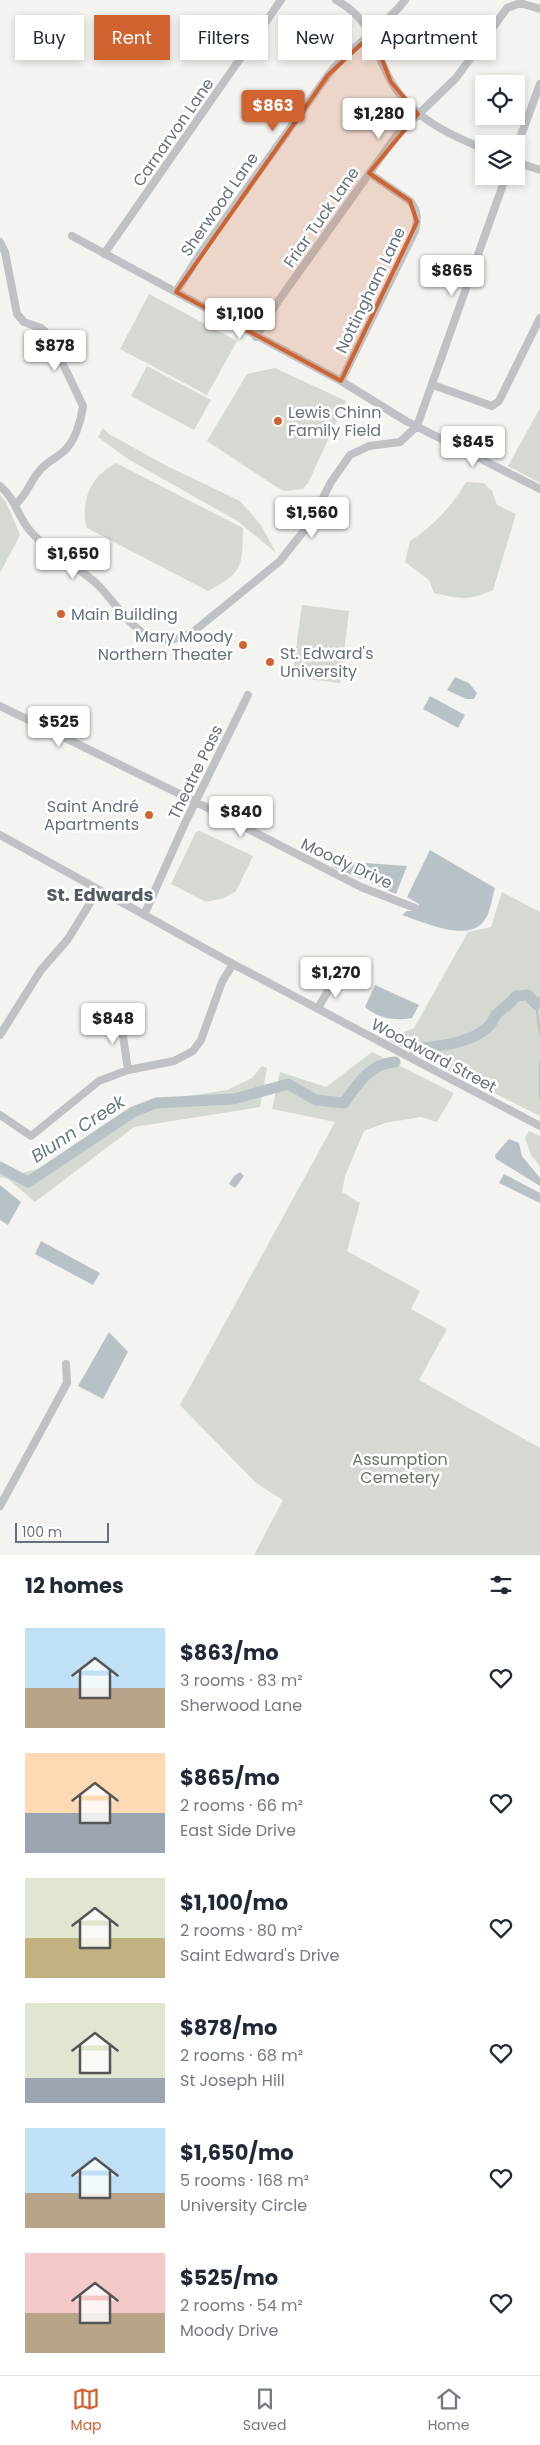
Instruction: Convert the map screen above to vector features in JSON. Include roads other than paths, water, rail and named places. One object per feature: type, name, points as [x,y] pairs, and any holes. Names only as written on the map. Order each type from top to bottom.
[{"type":"street","name":"Carnarvon Lane","points":[[104,254],[281,0]]},
{"type":"street","points":[[336,0],[362,20]]},
{"type":"street","name":"Sherwood Lane","points":[[393,15],[405,0]]},
{"type":"street","name":"Friar Tuck Lane","points":[[256,337],[279,300],[396,136],[456,78],[507,8],[520,3],[540,9]]},
{"type":"street","name":"Sherwood Lane","points":[[176,292],[200,254],[331,70],[344,56],[362,42]]},
{"type":"street","points":[[383,60],[392,82],[418,114],[441,130],[475,145]]},
{"type":"street","points":[[521,135],[540,84]]},
{"type":"street","points":[[525,165],[540,170]]},
{"type":"street","name":"Nottingham Lane","points":[[341,381],[415,231],[417,222],[415,207],[410,201],[369,173]]},
{"type":"street","points":[[0,486],[16,504],[28,529],[97,584],[143,633],[156,639],[176,639],[193,632],[280,561],[310,523],[332,482],[350,455],[369,446],[400,442],[417,426],[434,385],[503,185]]},
{"type":"street","points":[[72,236],[256,337],[341,381],[417,426],[540,489]]},
{"type":"street","points":[[0,242],[5,252],[17,314],[24,322],[40,328],[49,335],[83,406],[82,416],[72,442],[64,451],[41,469],[21,500],[16,504]]},
{"type":"street","points":[[434,385],[492,406],[499,401],[540,318]]},
{"type":"street","name":"Theatre Pass","points":[[144,916],[165,864],[248,695]]},
{"type":"street","name":"Moody Drive","points":[[0,706],[196,802],[361,887],[415,908]]},
{"type":"street","name":"Woodward Street","points":[[0,835],[232,964],[540,1126]]},
{"type":"street","points":[[0,1035],[41,970],[68,939],[98,890]]},
{"type":"street","points":[[0,1115],[31,1136],[99,1081],[128,1070],[174,1061],[193,1052],[201,1040],[222,982],[232,964]]},
{"type":"street","points":[[318,1008],[335,979]]},
{"type":"street","points":[[120,1016],[128,1070]]},
{"type":"street","points":[[0,1506],[67,1383],[66,1364]]},
{"type":"waterway","name":"Blunn Creek","points":[[414,1049],[463,1041],[481,1033],[516,996],[528,995],[536,1004],[540,1002]]},
{"type":"waterway","points":[[536,1004],[540,1034]]},
{"type":"waterway","name":"Blunn Creek","points":[[0,1167],[28,1182],[133,1112],[156,1103],[234,1099],[288,1084],[316,1100],[344,1103],[372,1070],[386,1063],[395,1062]]},
{"type":"waterway","points":[[540,1062],[540,1100]]},
{"type":"place","name":"Lewis Chinn Family Field","points":[[278,421]]},
{"type":"place","name":"Main Building","points":[[61,614]]},
{"type":"place","name":"Mary Moody Northern Theater","points":[[243,645]]},
{"type":"place","name":"St. Edward's University","points":[[270,662]]},
{"type":"place","name":"Saint André Apartments","points":[[149,815]]},
{"type":"district","name":"St. Edwards","points":[[100,895]]},
{"type":"park label","name":"Assumption Cemetery","points":[[400,1468]]}]
